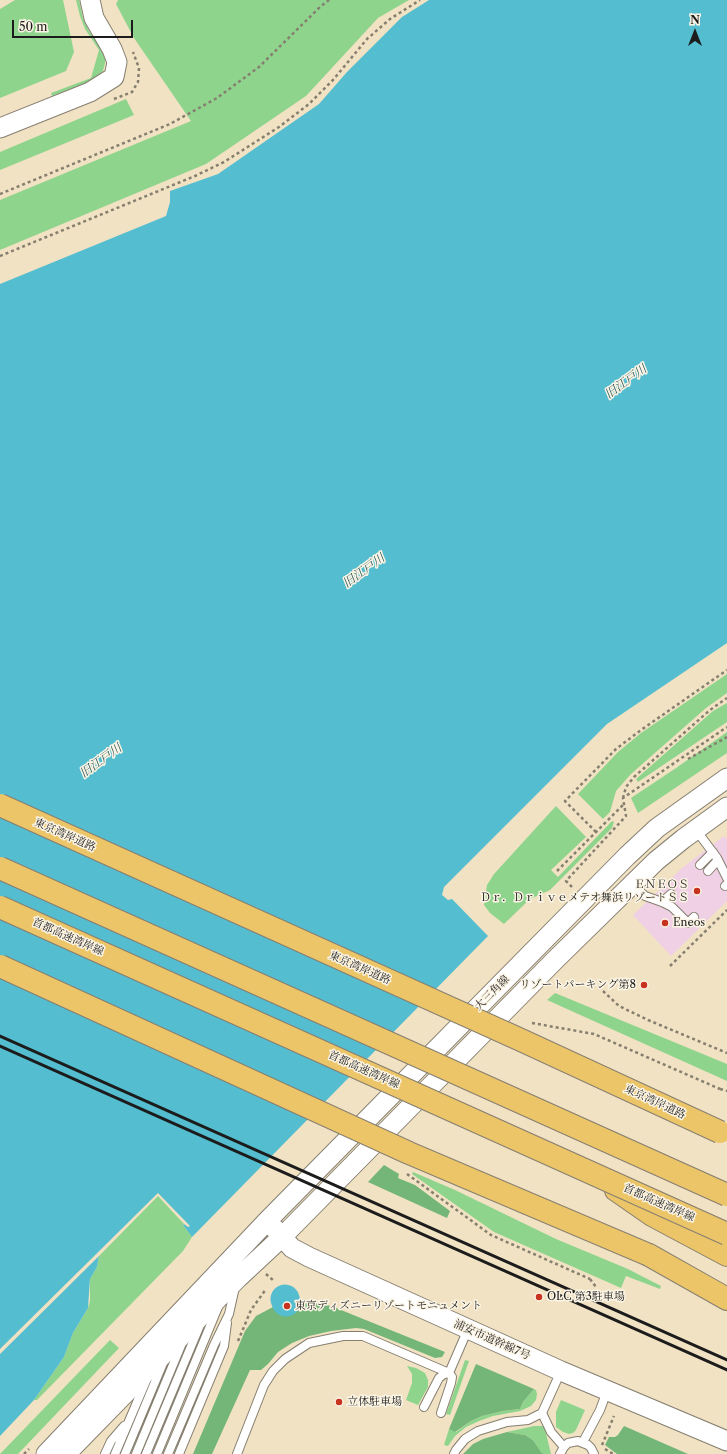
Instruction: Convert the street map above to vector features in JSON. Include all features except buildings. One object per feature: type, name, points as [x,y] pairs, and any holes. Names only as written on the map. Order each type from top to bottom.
[{"type":"highway","name":"東京湾岸道路","points":[[0,805],[521,1040],[725,1134]]},
{"type":"highway","points":[[0,868],[727,1195]]},
{"type":"highway","name":"首都高速湾岸線","points":[[0,906],[727,1234]]},
{"type":"highway","points":[[0,966],[409,1154],[649,1255],[727,1283]]},
{"type":"highway","points":[[590,1172],[652,1215],[727,1256]]},
{"type":"highway","points":[[649,1255],[727,1300]]},
{"type":"street","points":[[0,128],[90,92],[114,77],[117,62],[112,49],[94,18],[90,0]]},
{"type":"street","name":"大三角線","points":[[46,1454],[268,1220],[627,856],[657,828],[727,778]]},
{"type":"street","name":"大三角線","points":[[66,1454],[151,1368],[188,1328],[282,1237],[555,960],[656,861],[695,829],[727,807]]},
{"type":"street","name":"浦安市道幹線7号","points":[[268,1220],[292,1248],[309,1257],[561,1371],[727,1441]]},
{"type":"lane","points":[[695,829],[718,860],[725,880]]},
{"type":"lane","points":[[700,865],[713,852]]},
{"type":"lane","points":[[708,871],[718,860]]},
{"type":"lane","points":[[633,884],[645,896],[662,902],[675,904],[684,913],[688,923],[694,917]]},
{"type":"lane","points":[[662,902],[670,894]]},
{"type":"lane","points":[[179,1454],[224,1346],[229,1314],[238,1278]]},
{"type":"lane","points":[[157,1454],[224,1292]]},
{"type":"lane","points":[[146,1454],[205,1312]]},
{"type":"lane","points":[[168,1454],[214,1345],[229,1314]]},
{"type":"lane","points":[[136,1454],[188,1328]]},
{"type":"lane","points":[[424,1407],[439,1378],[449,1372],[468,1329]]},
{"type":"lane","points":[[237,1454],[264,1385],[273,1371],[285,1359],[309,1343],[343,1336],[363,1336],[449,1372],[452,1377],[451,1383],[441,1413]]},
{"type":"lane","points":[[125,1454],[170,1348]]},
{"type":"lane","points":[[115,1454],[151,1368]]},
{"type":"lane","points":[[454,1454],[465,1439],[478,1431],[507,1422],[528,1420],[542,1413],[561,1371]]},
{"type":"lane","points":[[583,1442],[600,1410],[607,1390]]},
{"type":"lane","points":[[542,1413],[562,1450],[573,1442],[583,1442],[591,1448],[594,1454]]},
{"type":"lane","points":[[105,1454],[111,1441],[129,1421]]},
{"type":"path","points":[[0,194],[170,124],[217,98],[259,66],[329,0]]},
{"type":"path","points":[[0,256],[195,176],[224,162],[279,127],[309,104],[333,80],[368,40],[390,19],[420,0]]},
{"type":"path","points":[[596,832],[565,801],[616,749],[727,670]]},
{"type":"path","points":[[574,889],[566,881],[626,816],[623,798],[626,787],[634,777],[710,710],[727,698]]},
{"type":"path","points":[[623,798],[727,727]]},
{"type":"path","points":[[688,759],[727,737]]},
{"type":"path","points":[[557,871],[624,804]]},
{"type":"path","points":[[670,966],[727,910]]},
{"type":"path","points":[[603,991],[619,1006],[648,1020],[727,1053]]},
{"type":"path","points":[[525,1022],[594,1034],[727,1091]]},
{"type":"path","points":[[406,1173],[491,1235],[590,1279],[596,1287]]},
{"type":"path","points":[[613,1454],[602,1445],[614,1416]]},
{"type":"shaded area","points":[[724,836],[727,839],[727,901],[671,956],[633,915],[682,868]]},
{"type":"green space","points":[[15,0],[63,0],[74,52],[66,71],[0,98],[0,9]]},
{"type":"green space","points":[[76,0],[79,0],[83,18],[89,31],[105,54],[103,71],[92,81],[52,96],[51,93],[91,78],[99,50],[85,29]]},
{"type":"green space","points":[[118,0],[409,0],[378,18],[306,96],[206,164],[0,250],[0,200],[191,121],[134,38],[116,4]]},
{"type":"green space","points":[[126,99],[134,115],[0,170],[0,152]]},
{"type":"green space","points":[[727,674],[727,693],[706,708],[631,774],[616,791],[610,812],[603,819],[578,794],[618,752],[641,733]]},
{"type":"green space","points":[[727,703],[727,722],[638,782],[636,779],[713,711]]},
{"type":"green space","points":[[727,732],[727,753],[638,813],[631,798]]},
{"type":"green space","points":[[556,806],[586,837],[551,870],[558,877],[612,821],[614,822],[612,828],[550,890],[530,899],[504,924],[490,913],[484,905],[487,885],[494,874]]},
{"type":"green space","points":[[555,993],[727,1064],[727,1081],[547,1000]]},
{"type":"green space","points":[[384,1165],[399,1174],[398,1178],[415,1185],[450,1211],[447,1218],[368,1182]]},
{"type":"green space","points":[[413,1172],[455,1190],[556,1239],[628,1269],[661,1286],[660,1289],[626,1276],[621,1288],[494,1232],[412,1174]]},
{"type":"green space","points":[[158,1196],[184,1224],[183,1225],[192,1237],[183,1251],[37,1400],[34,1400],[64,1357],[73,1333],[88,1308],[90,1301],[90,1279],[97,1267],[99,1256]]},
{"type":"green space","points":[[300,1299],[315,1301],[336,1308],[445,1352],[442,1357],[435,1358],[364,1329],[356,1328],[331,1331],[309,1336],[292,1343],[278,1352],[261,1370],[250,1370],[212,1454],[193,1454],[245,1331],[256,1316],[273,1307]]},
{"type":"green space","points":[[110,1340],[119,1348],[18,1454],[0,1454]]},
{"type":"green space","points":[[465,1360],[469,1361],[450,1415],[446,1414]]},
{"type":"green space","points":[[476,1364],[534,1389],[523,1402],[520,1409],[482,1416],[471,1421],[455,1432],[449,1429]]},
{"type":"green space","points":[[407,1366],[416,1368],[425,1373],[428,1380],[428,1387],[418,1405],[406,1400],[412,1383],[412,1374]]},
{"type":"green space","points":[[534,1389],[536,1390],[537,1394],[536,1400],[531,1406],[520,1411],[493,1416],[479,1421],[466,1427],[455,1436],[448,1446],[444,1445],[449,1429],[456,1432],[471,1421],[482,1416],[520,1409],[523,1402]]},
{"type":"green space","points":[[561,1400],[585,1410],[576,1430],[573,1433],[569,1434],[563,1432],[556,1427],[556,1412]]},
{"type":"green space","points":[[534,1426],[543,1426],[545,1429],[551,1454],[544,1454],[541,1452],[533,1440],[525,1435],[507,1432]]},
{"type":"green space","points":[[624,1426],[688,1454],[617,1454],[605,1445],[609,1437],[615,1437],[618,1435]]},
{"type":"green space","points":[[507,1432],[525,1435],[533,1440],[544,1454],[463,1454],[473,1444],[483,1439]]},
{"type":"water","name":"旧江戸川","points":[[429,0],[727,0],[727,643],[607,724],[444,887],[442,895],[448,900],[452,899],[488,936],[192,1237],[183,1225],[184,1224],[188,1227],[190,1226],[158,1193],[0,1349],[0,284],[166,216],[170,202],[170,191],[218,174],[319,104],[347,72],[402,17]]},
{"type":"water","points":[[99,1256],[97,1267],[90,1279],[88,1308],[73,1333],[64,1357],[34,1400],[0,1436],[0,1354]]},
{"type":"railway","points":[[0,1036],[727,1360]]},
{"type":"railway","points":[[0,1046],[727,1370]]},
{"type":"place","name":"ＥＮＥＯＳ Ｄｒ．Ｄｒｉｖｅメテオ舞浜リゾートＳＳ","points":[[697,891]]},
{"type":"place","name":"Eneos","points":[[665,923]]},
{"type":"place","name":"リゾートパーキング第8","points":[[644,985]]},
{"type":"place","name":"OLC 第3駐車場","points":[[539,1297]]},
{"type":"place","name":"東京ディズニーリゾートモニュメント","points":[[287,1306]]},
{"type":"place","name":"立体駐車場","points":[[339,1402]]}]
